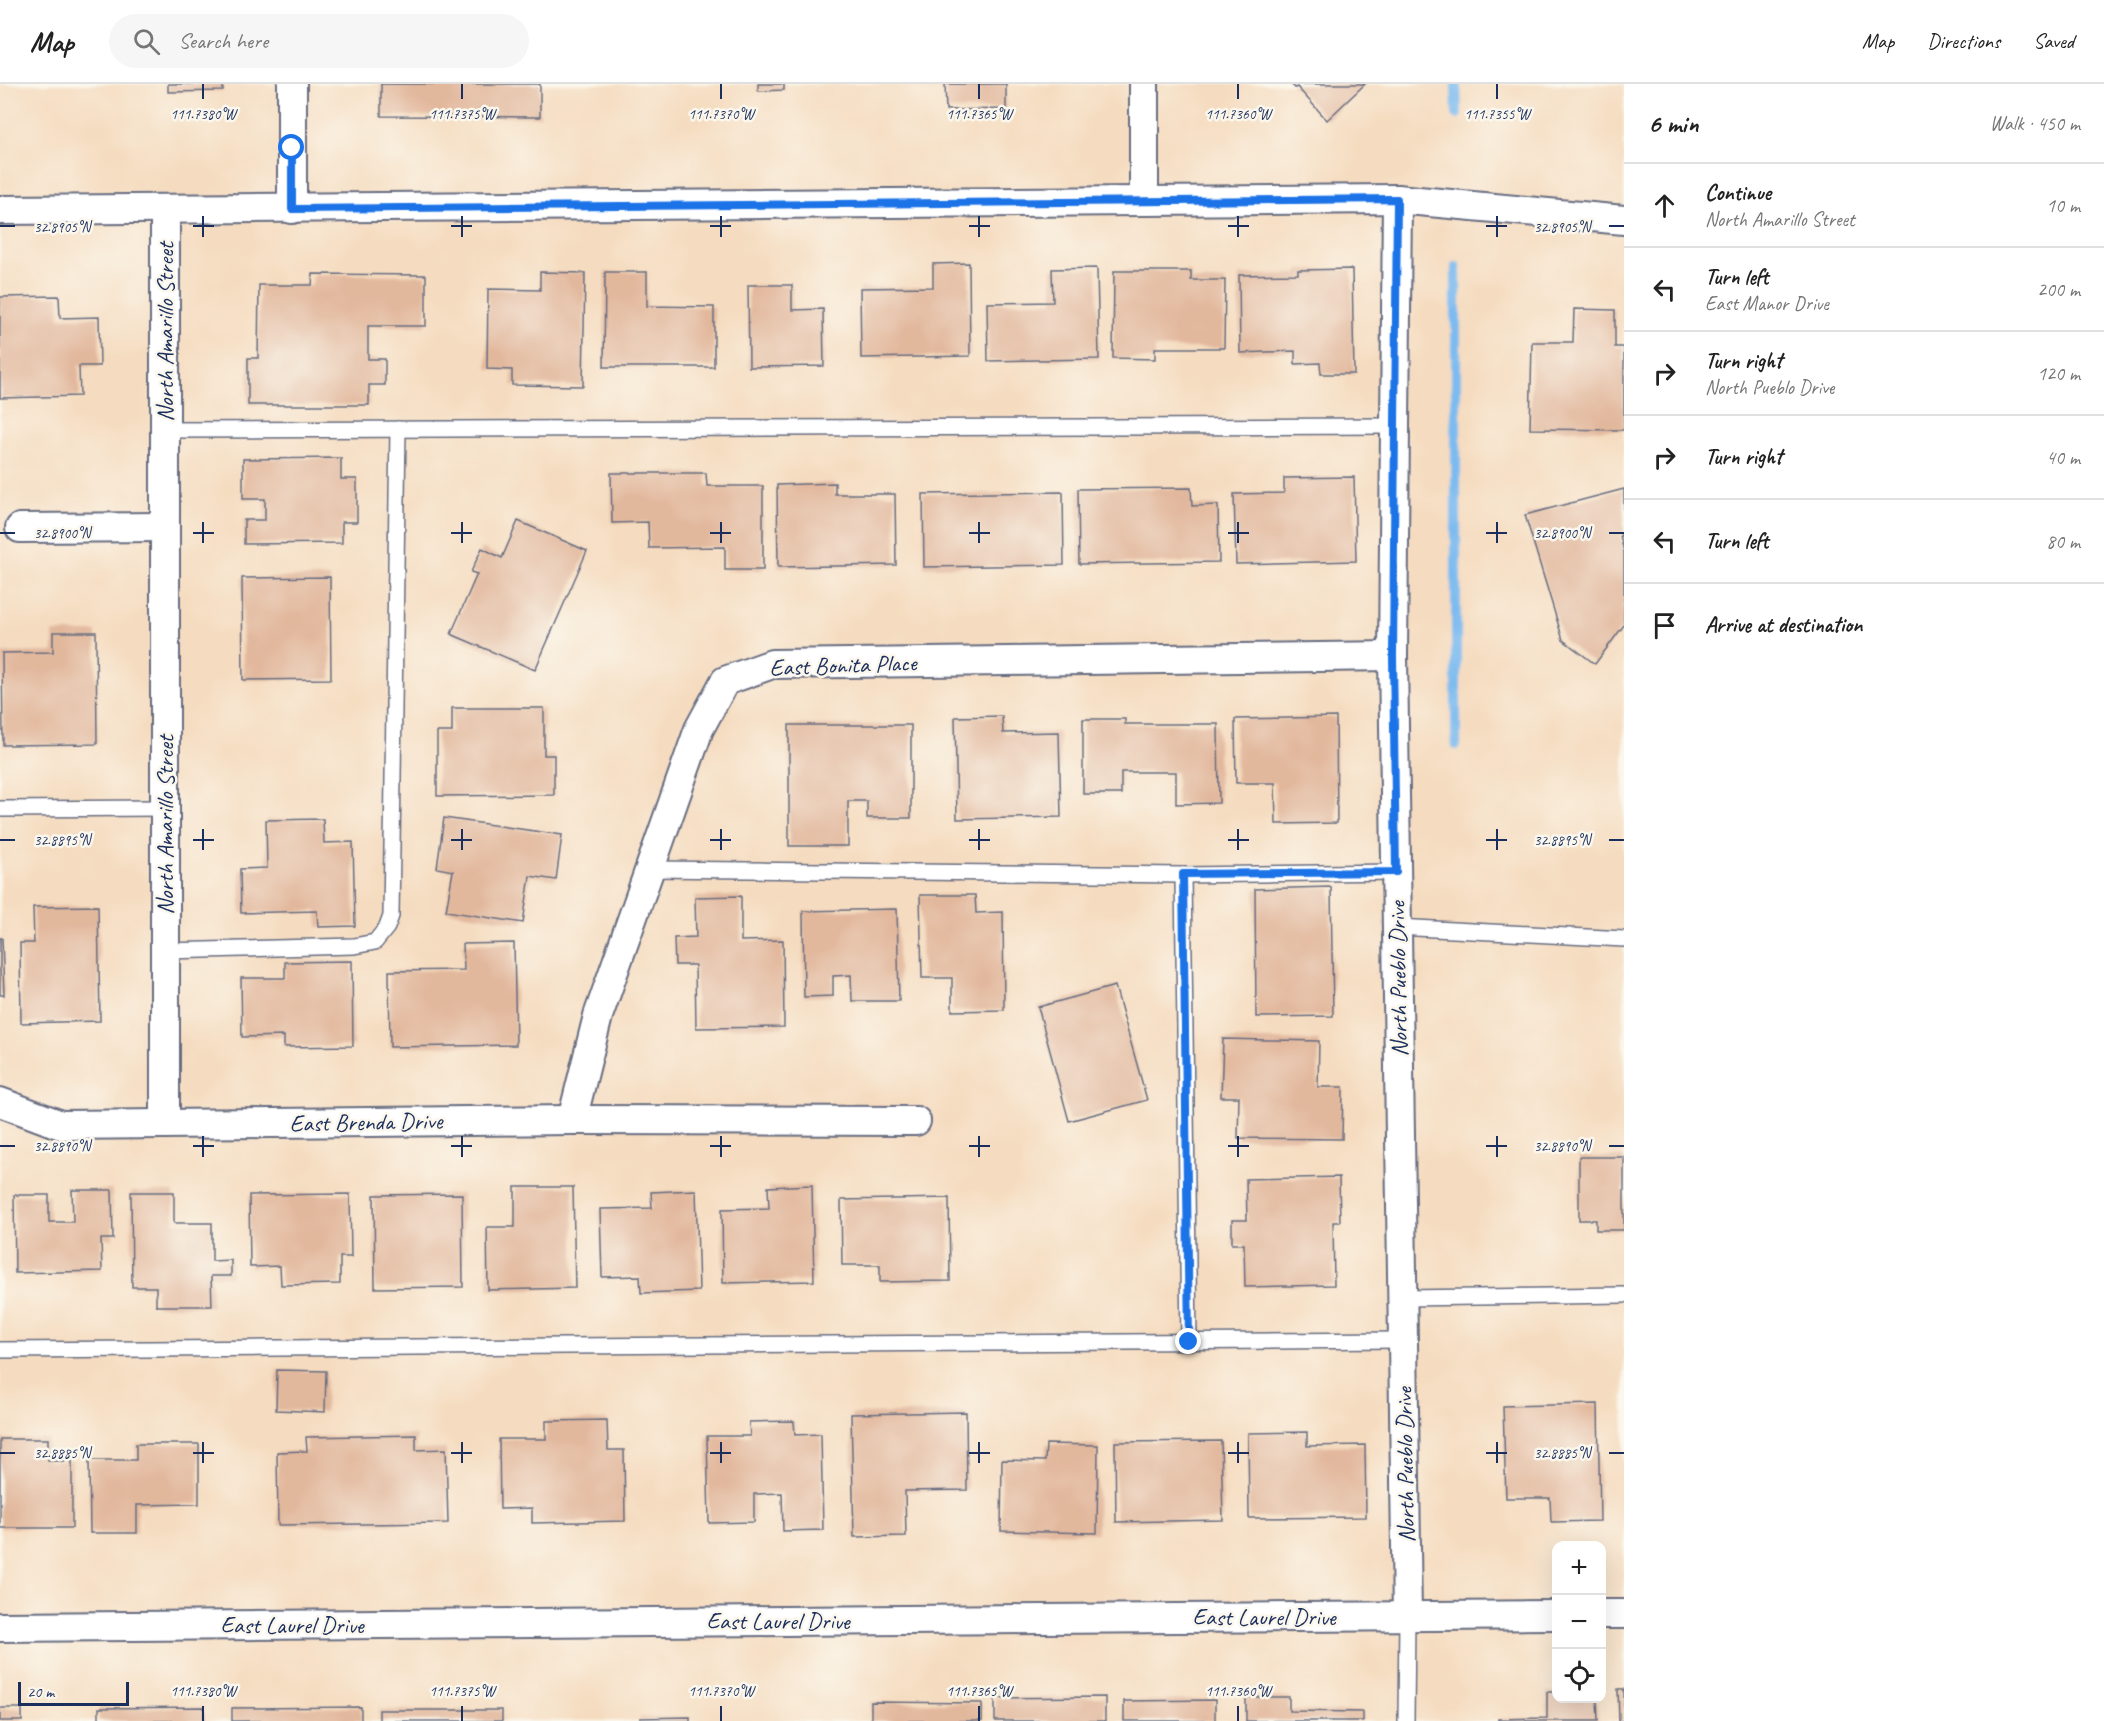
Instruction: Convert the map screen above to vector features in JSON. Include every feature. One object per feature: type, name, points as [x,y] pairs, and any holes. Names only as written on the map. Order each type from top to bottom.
[{"type":"street","points":[[292,84],[292,209]]},
{"type":"street","points":[[1144,84],[1144,201]]},
{"type":"street","points":[[0,210],[1397,199],[1624,220]]},
{"type":"street","name":"North Pueblo Drive","points":[[1397,199],[1393,656],[1407,1616]]},
{"type":"street","name":"North Amarillo Street","points":[[165,209],[165,1124]]},
{"type":"street","points":[[20,528],[165,527]]},
{"type":"street","name":"East Bonita Place","points":[[572,1120],[598,1016],[699,729],[725,681],[772,664],[1393,656]]},
{"type":"street","name":"East Brenda Drive","points":[[0,1102],[60,1125],[572,1120],[916,1121]]},
{"type":"street","points":[[1606,1614],[1624,1614]]},
{"type":"street","name":"East Laurel Drive","points":[[0,1627],[1552,1615]]},
{"type":"lane","points":[[165,430],[1395,426]]},
{"type":"lane","points":[[165,951],[354,946],[375,942],[387,927],[391,916],[398,429]]},
{"type":"lane","points":[[0,809],[165,808]]},
{"type":"lane","points":[[650,869],[1183,874],[1396,872]]},
{"type":"lane","points":[[1183,874],[1189,1342]]},
{"type":"lane","points":[[1397,927],[1624,939]]},
{"type":"lane","points":[[1403,1298],[1624,1295]]},
{"type":"lane","points":[[0,1350],[1403,1340]]},
{"type":"lane","points":[[1406,1721],[1407,1616]]},
{"type":"building","points":[[168,84],[223,84],[223,91],[168,92]]},
{"type":"building","points":[[381,84],[540,84],[540,117],[381,116]]},
{"type":"building","points":[[758,84],[784,84],[784,90],[758,91]]},
{"type":"building","points":[[945,84],[1006,84],[1006,109],[946,110]]},
{"type":"building","points":[[1291,84],[1365,84],[1327,120],[1297,87]]},
{"type":"building","points":[[969,263],[970,356],[861,358],[860,288],[933,287],[933,264]]},
{"type":"building","points":[[1097,268],[1099,359],[988,361],[987,303],[1053,302],[1052,269]]},
{"type":"building","points":[[1352,269],[1354,374],[1321,374],[1320,363],[1295,364],[1295,351],[1240,353],[1239,275],[1298,274],[1298,270]]},
{"type":"building","points":[[1114,271],[1191,271],[1191,280],[1225,280],[1224,348],[1155,348],[1155,359],[1113,358]]},
{"type":"building","points":[[540,272],[585,273],[583,386],[512,385],[512,370],[487,369],[488,289],[540,290]]},
{"type":"building","points":[[605,272],[647,272],[647,306],[714,307],[714,367],[604,367]]},
{"type":"building","points":[[313,274],[426,275],[426,326],[368,326],[368,359],[385,359],[385,385],[369,385],[369,405],[248,405],[248,358],[258,358],[259,285],[312,285]]},
{"type":"building","points":[[748,285],[792,285],[792,310],[823,309],[824,366],[749,367]]},
{"type":"building","points":[[59,296],[60,318],[99,317],[100,366],[79,366],[80,396],[0,398],[0,297]]},
{"type":"building","points":[[1574,309],[1615,310],[1615,347],[1624,347],[1624,430],[1530,429],[1532,342],[1573,342]]},
{"type":"building","points":[[341,458],[341,479],[357,479],[357,522],[342,522],[342,543],[244,544],[244,520],[265,520],[265,499],[243,499],[243,459]]},
{"type":"building","points":[[611,473],[706,473],[707,486],[763,486],[763,570],[725,570],[725,547],[649,548],[648,522],[612,523]]},
{"type":"building","points":[[1354,477],[1356,561],[1236,564],[1234,494],[1284,493],[1284,478]]},
{"type":"building","points":[[835,483],[835,494],[895,494],[896,565],[778,567],[777,485]]},
{"type":"building","points":[[1191,488],[1192,506],[1218,505],[1219,562],[1079,564],[1078,489]]},
{"type":"building","points":[[1624,489],[1624,534],[1620,535],[1624,552],[1624,625],[1595,664],[1563,640],[1525,515]]},
{"type":"building","points":[[1063,492],[1064,565],[924,567],[923,494]]},
{"type":"building","points":[[518,521],[587,551],[535,670],[451,634],[477,574],[471,572],[482,548],[502,558]]},
{"type":"building","points":[[330,577],[331,679],[243,680],[242,578]]},
{"type":"building","points":[[53,632],[96,632],[97,744],[3,745],[2,653],[53,652]]},
{"type":"building","points":[[452,708],[544,708],[544,755],[554,755],[554,795],[437,796],[437,732],[452,732]]},
{"type":"building","points":[[1002,716],[1003,733],[1059,732],[1061,817],[957,819],[955,717]]},
{"type":"building","points":[[1336,717],[1337,823],[1276,824],[1275,783],[1236,783],[1235,719]]},
{"type":"building","points":[[1083,719],[1125,719],[1125,724],[1218,724],[1219,803],[1176,804],[1176,772],[1121,772],[1121,794],[1083,794]]},
{"type":"building","points":[[789,725],[911,725],[911,818],[867,818],[867,801],[848,801],[848,846],[789,846]]},
{"type":"building","points":[[444,818],[562,835],[556,880],[530,876],[523,923],[446,911],[453,871],[437,868]]},
{"type":"building","points":[[323,819],[324,843],[353,842],[355,926],[318,927],[317,911],[241,913],[240,869],[267,868],[266,820]]},
{"type":"building","points":[[1331,887],[1333,1016],[1256,1017],[1255,889]]},
{"type":"building","points":[[920,895],[975,895],[976,913],[1003,912],[1004,1010],[952,1011],[952,978],[922,978]]},
{"type":"building","points":[[741,896],[741,941],[783,940],[784,1027],[696,1028],[695,965],[675,965],[674,938],[696,937],[695,897]]},
{"type":"building","points":[[98,906],[100,1021],[21,1023],[20,943],[34,943],[33,907]]},
{"type":"building","points":[[897,909],[899,1001],[852,1001],[851,975],[833,976],[833,996],[804,997],[803,911]]},
{"type":"building","points":[[0,938],[2,938],[4,995],[0,995]]},
{"type":"building","points":[[514,943],[516,1045],[390,1047],[389,971],[464,970],[463,944]]},
{"type":"building","points":[[352,961],[353,1046],[284,1047],[284,1036],[242,1037],[241,978],[285,978],[285,962]]},
{"type":"building","points":[[1115,986],[1147,1100],[1069,1121],[1038,1007]]},
{"type":"building","points":[[1223,1039],[1319,1041],[1318,1087],[1343,1087],[1342,1139],[1238,1138],[1239,1097],[1221,1097]]},
{"type":"building","points":[[1579,1157],[1624,1157],[1624,1230],[1596,1230],[1596,1220],[1579,1220]]},
{"type":"building","points":[[1339,1177],[1340,1222],[1333,1222],[1334,1285],[1245,1287],[1244,1244],[1232,1244],[1232,1220],[1247,1220],[1246,1179]]},
{"type":"building","points":[[812,1185],[814,1281],[723,1283],[722,1209],[769,1208],[768,1187]]},
{"type":"building","points":[[515,1187],[573,1187],[575,1288],[488,1290],[487,1227],[515,1227]]},
{"type":"building","points":[[72,1190],[112,1190],[113,1239],[101,1239],[102,1271],[15,1273],[14,1195],[49,1195],[49,1222],[73,1222]]},
{"type":"building","points":[[696,1190],[699,1291],[641,1293],[640,1276],[602,1277],[600,1209],[652,1208],[651,1192]]},
{"type":"building","points":[[131,1192],[174,1192],[174,1223],[212,1223],[212,1261],[231,1260],[231,1276],[211,1276],[212,1306],[156,1306],[156,1287],[132,1287]]},
{"type":"building","points":[[350,1194],[351,1257],[340,1257],[340,1284],[281,1285],[280,1266],[250,1267],[249,1195]]},
{"type":"building","points":[[462,1194],[463,1287],[375,1288],[374,1195]]},
{"type":"building","points":[[949,1198],[950,1281],[880,1282],[880,1265],[842,1265],[841,1200]]},
{"type":"building","points":[[277,1370],[326,1371],[325,1412],[276,1410]]},
{"type":"building","points":[[1598,1404],[1600,1521],[1551,1522],[1550,1498],[1506,1498],[1503,1406]]},
{"type":"building","points":[[966,1412],[967,1490],[905,1491],[906,1536],[854,1537],[851,1414]]},
{"type":"building","points":[[607,1420],[608,1450],[624,1450],[625,1521],[532,1523],[532,1508],[500,1509],[499,1439],[546,1439],[546,1421]]},
{"type":"building","points":[[794,1421],[795,1435],[821,1434],[823,1530],[783,1531],[782,1493],[754,1494],[754,1522],[709,1523],[707,1436],[750,1436],[749,1422]]},
{"type":"building","points":[[1307,1432],[1307,1446],[1365,1445],[1366,1517],[1249,1518],[1248,1433]]},
{"type":"building","points":[[416,1435],[416,1450],[446,1449],[448,1523],[278,1525],[277,1452],[307,1451],[306,1437]]},
{"type":"building","points":[[0,1439],[48,1439],[48,1461],[72,1461],[72,1528],[0,1528]]},
{"type":"building","points":[[1221,1441],[1223,1520],[1116,1522],[1115,1442]]},
{"type":"building","points":[[136,1444],[199,1444],[199,1504],[137,1505],[137,1533],[90,1533],[89,1460],[136,1460]]},
{"type":"building","points":[[1046,1444],[1098,1445],[1097,1533],[1001,1531],[1002,1460],[1045,1461]]},
{"type":"building","points":[[1618,1689],[1624,1689],[1624,1721],[1619,1721]]},
{"type":"building","points":[[1547,1692],[1552,1692],[1552,1703],[1597,1703],[1598,1721],[1498,1721],[1498,1719],[1547,1718]]},
{"type":"building","points":[[1105,1697],[1105,1721],[995,1721],[995,1698]]},
{"type":"building","points":[[1246,1697],[1289,1697],[1289,1711],[1363,1712],[1363,1721],[1246,1721]]},
{"type":"building","points":[[1215,1700],[1215,1721],[1124,1721],[1124,1701]]},
{"type":"building","points":[[871,1702],[982,1703],[982,1721],[871,1721]]},
{"type":"building","points":[[204,1707],[204,1721],[99,1721],[99,1708]]},
{"type":"building","points":[[361,1707],[361,1721],[232,1721],[232,1708]]},
{"type":"building","points":[[0,1708],[22,1708],[22,1721],[0,1721]]},
{"type":"building","points":[[379,1710],[502,1710],[502,1721],[379,1721]]},
{"type":"building","points":[[690,1717],[690,1721],[640,1721],[640,1718]]},
{"type":"waterway","points":[[1456,84],[1457,114]]},
{"type":"waterway","points":[[1456,267],[1456,745]]},
{"type":"route","points":[[292,148],[292,209],[1397,199],[1393,656],[1396,872],[1183,874],[1189,1342]]}]
